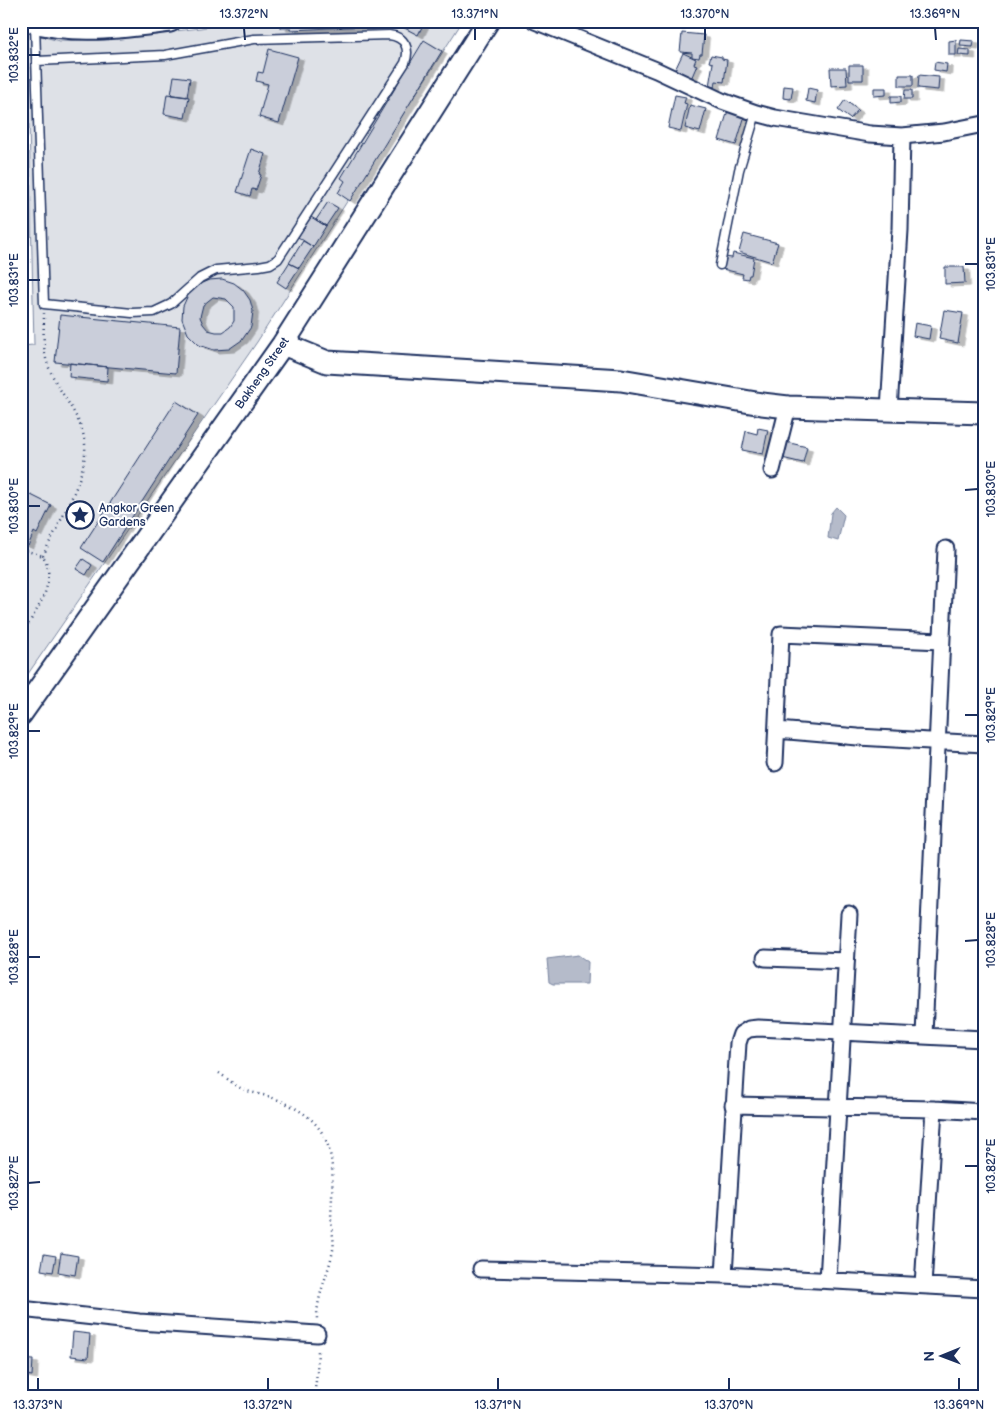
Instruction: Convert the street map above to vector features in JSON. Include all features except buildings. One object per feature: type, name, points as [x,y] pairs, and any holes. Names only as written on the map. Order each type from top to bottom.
[{"type":"street","points":[[33,22],[55,26],[107,28],[170,21]]},
{"type":"street","points":[[535,21],[656,70],[722,101],[756,113],[846,130],[902,136],[944,132],[984,124]]},
{"type":"street","name":"Bakheng Street","points":[[21,714],[283,344],[483,23]]},
{"type":"street","points":[[889,410],[900,230],[902,136]]},
{"type":"street","points":[[283,344],[327,362],[621,380],[788,407],[984,413]]},
{"type":"street","points":[[772,470],[788,407]]},
{"type":"street","points":[[924,1035],[946,549]]},
{"type":"street","points":[[775,763],[781,634],[941,641]]},
{"type":"street","points":[[777,730],[984,744]]},
{"type":"street","points":[[828,1280],[836,1107],[843,1031],[849,914]]},
{"type":"street","points":[[765,958],[846,961]]},
{"type":"street","points":[[724,1275],[738,1043],[744,1031],[758,1028],[984,1038]]},
{"type":"street","points":[[733,1105],[934,1109],[984,1112]]},
{"type":"street","points":[[923,1286],[934,1109]]},
{"type":"street","points":[[481,1269],[724,1275],[984,1289]]},
{"type":"street","points":[[21,1309],[139,1322],[317,1334]]},
{"type":"lane","points":[[33,22],[37,61],[44,304],[132,313],[154,312],[171,304],[200,278],[216,270],[259,266],[270,264],[278,259],[405,63],[408,55],[406,45],[401,38],[395,35],[380,35],[254,39],[165,55],[37,61]]},
{"type":"lane","points":[[720,265],[739,170],[756,113]]},
{"type":"path","points":[[43,556],[80,476],[85,452],[81,430],[73,411],[47,364],[44,346],[44,304]]},
{"type":"path","points":[[21,549],[43,556],[47,567],[45,594],[21,635]]},
{"type":"path","points":[[219,1073],[244,1090],[268,1096],[298,1110],[314,1122],[324,1137],[332,1157],[331,1223],[334,1238],[333,1251],[324,1281],[317,1316],[317,1373],[314,1397]]},
{"type":"shaded area","name":"Angkor Green Gardens","points":[[244,21],[462,22],[257,342],[21,684],[21,346],[34,345],[27,32],[59,41],[109,39]]},
{"type":"water","points":[[836,507],[844,515],[838,541],[828,538],[831,513]]},
{"type":"water","points":[[578,955],[588,962],[587,984],[553,984],[549,982],[547,959]]},
{"type":"place","name":"Angkor Green Gardens","points":[[80,515]]}]
